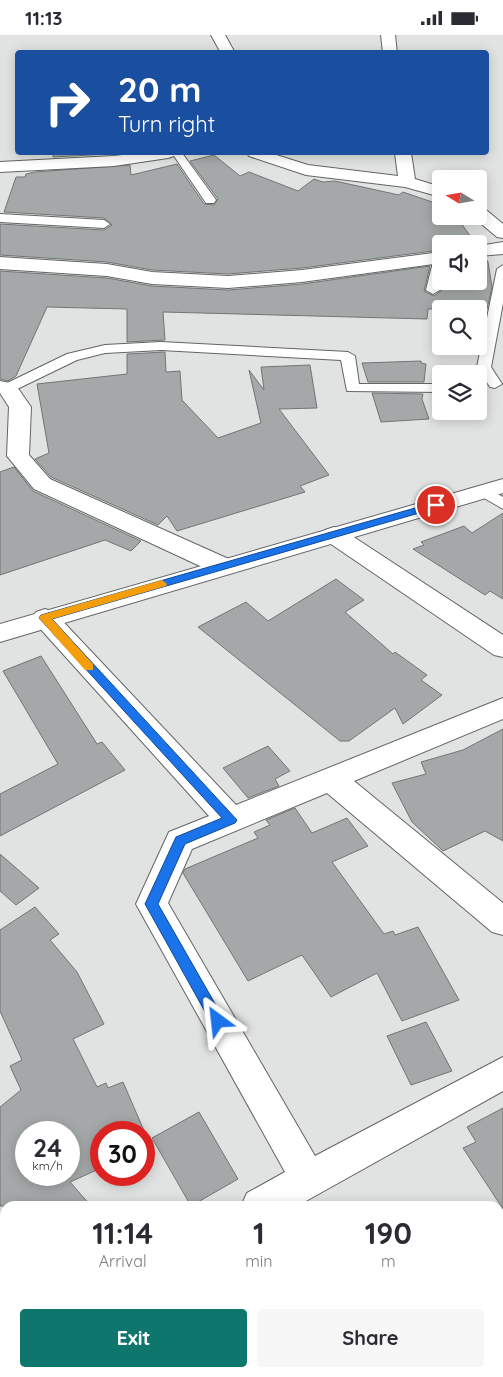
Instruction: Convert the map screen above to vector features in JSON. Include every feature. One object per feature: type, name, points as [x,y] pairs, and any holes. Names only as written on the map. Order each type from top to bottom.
[{"type":"street","points":[[218,35],[226,50]]},
{"type":"street","points":[[388,35],[390,50]]},
{"type":"street","points":[[0,167],[114,161],[154,155]]},
{"type":"street","points":[[261,155],[306,170],[407,182],[432,189]]},
{"type":"street","points":[[403,155],[407,182]]},
{"type":"street","points":[[488,220],[503,233]]},
{"type":"street","points":[[487,250],[503,248]]},
{"type":"street","points":[[0,263],[107,270],[152,278],[228,282],[302,276],[432,258]]},
{"type":"street","points":[[4,388],[20,407],[18,456],[42,485],[222,566]]},
{"type":"street","points":[[0,633],[222,566],[334,535],[496,494]]},
{"type":"street","points":[[334,535],[503,648]]},
{"type":"street","points":[[45,618],[231,820]]},
{"type":"street","points":[[310,1180],[152,904],[180,841],[503,709]]},
{"type":"street","points":[[331,779],[503,922]]},
{"type":"street","points":[[270,1201],[503,1073]]},
{"type":"lane","points":[[178,155],[210,199]]},
{"type":"lane","points":[[0,217],[104,224]]},
{"type":"lane","points":[[499,383],[484,367],[503,269]]},
{"type":"lane","points":[[4,388],[72,357],[105,349],[161,347],[348,356],[352,388],[432,388]]},
{"type":"building","points":[[53,155],[90,155],[53,157]]},
{"type":"building","points":[[214,155],[240,176],[249,172],[298,191],[314,179],[323,182],[335,181],[399,195],[403,192],[432,202],[432,225],[462,225],[470,235],[432,235],[432,251],[302,268],[228,274],[152,270],[107,262],[0,255],[0,224],[104,230],[112,225],[104,218],[4,212],[16,177],[25,177],[26,174],[35,172],[130,165],[131,175],[177,164],[204,204],[214,205],[218,199],[190,161]]},
{"type":"building","points":[[487,260],[492,287],[487,309],[487,300],[432,300],[432,309],[428,309],[427,319],[163,312],[165,340],[127,342],[127,309],[47,307],[16,376],[8,381],[0,379],[0,271],[107,278],[152,286],[228,290],[302,284],[430,266],[424,291],[434,296],[442,290],[487,290]]},
{"type":"building","points":[[165,352],[166,372],[180,371],[182,400],[218,438],[261,423],[249,370],[264,390],[261,367],[310,365],[317,408],[279,409],[329,475],[300,486],[305,492],[177,531],[167,516],[158,525],[51,477],[35,459],[49,453],[37,384],[127,374],[127,354]]},
{"type":"building","points":[[421,361],[421,363],[426,364],[424,382],[368,382],[362,363]]},
{"type":"building","points":[[372,393],[423,394],[422,399],[429,419],[381,422]]},
{"type":"building","points":[[14,467],[33,491],[141,541],[131,551],[105,540],[0,575],[0,472]]},
{"type":"building","points":[[503,513],[503,599],[490,591],[485,595],[413,549],[424,545],[421,542],[464,526],[472,533]]},
{"type":"building","points":[[336,579],[364,600],[345,612],[393,654],[395,652],[427,675],[421,680],[442,695],[403,724],[395,708],[349,741],[340,741],[198,627],[246,602],[268,621]]},
{"type":"building","points":[[41,656],[97,744],[102,742],[125,770],[0,836],[0,794],[58,764],[3,671]]},
{"type":"building","points":[[503,729],[503,841],[485,831],[443,851],[412,822],[392,783],[426,774],[421,762],[463,750]]},
{"type":"building","points":[[268,746],[290,771],[275,779],[279,786],[248,798],[223,768]]},
{"type":"building","points":[[295,808],[312,833],[347,818],[368,846],[332,862],[384,934],[393,931],[395,935],[418,927],[459,1000],[402,1021],[377,973],[331,997],[302,955],[248,981],[183,873],[185,869],[258,838],[254,832],[270,825],[266,820]]},
{"type":"building","points":[[0,854],[39,888],[16,905],[0,891]]},
{"type":"building","points":[[35,907],[59,934],[50,940],[77,972],[104,1024],[73,1039],[97,1087],[106,1083],[108,1088],[123,1082],[140,1121],[90,1121],[90,1173],[80,1177],[80,1121],[15,1121],[15,1186],[74,1186],[87,1201],[0,1201],[0,1107],[21,1090],[10,1066],[22,1060],[0,1011],[0,930]]},
{"type":"building","points":[[426,1022],[452,1071],[411,1085],[387,1036]]},
{"type":"building","points":[[503,1108],[503,1201],[498,1201],[463,1148],[476,1142],[467,1127]]},
{"type":"building","points":[[199,1112],[238,1179],[200,1201],[188,1201],[155,1143],[155,1136]]},
{"type":"slow traffic","points":[[89,667],[45,618],[162,584]]},
{"type":"route","points":[[218,1021],[152,904],[180,841],[231,820],[76,654],[45,618],[436,505]]}]
